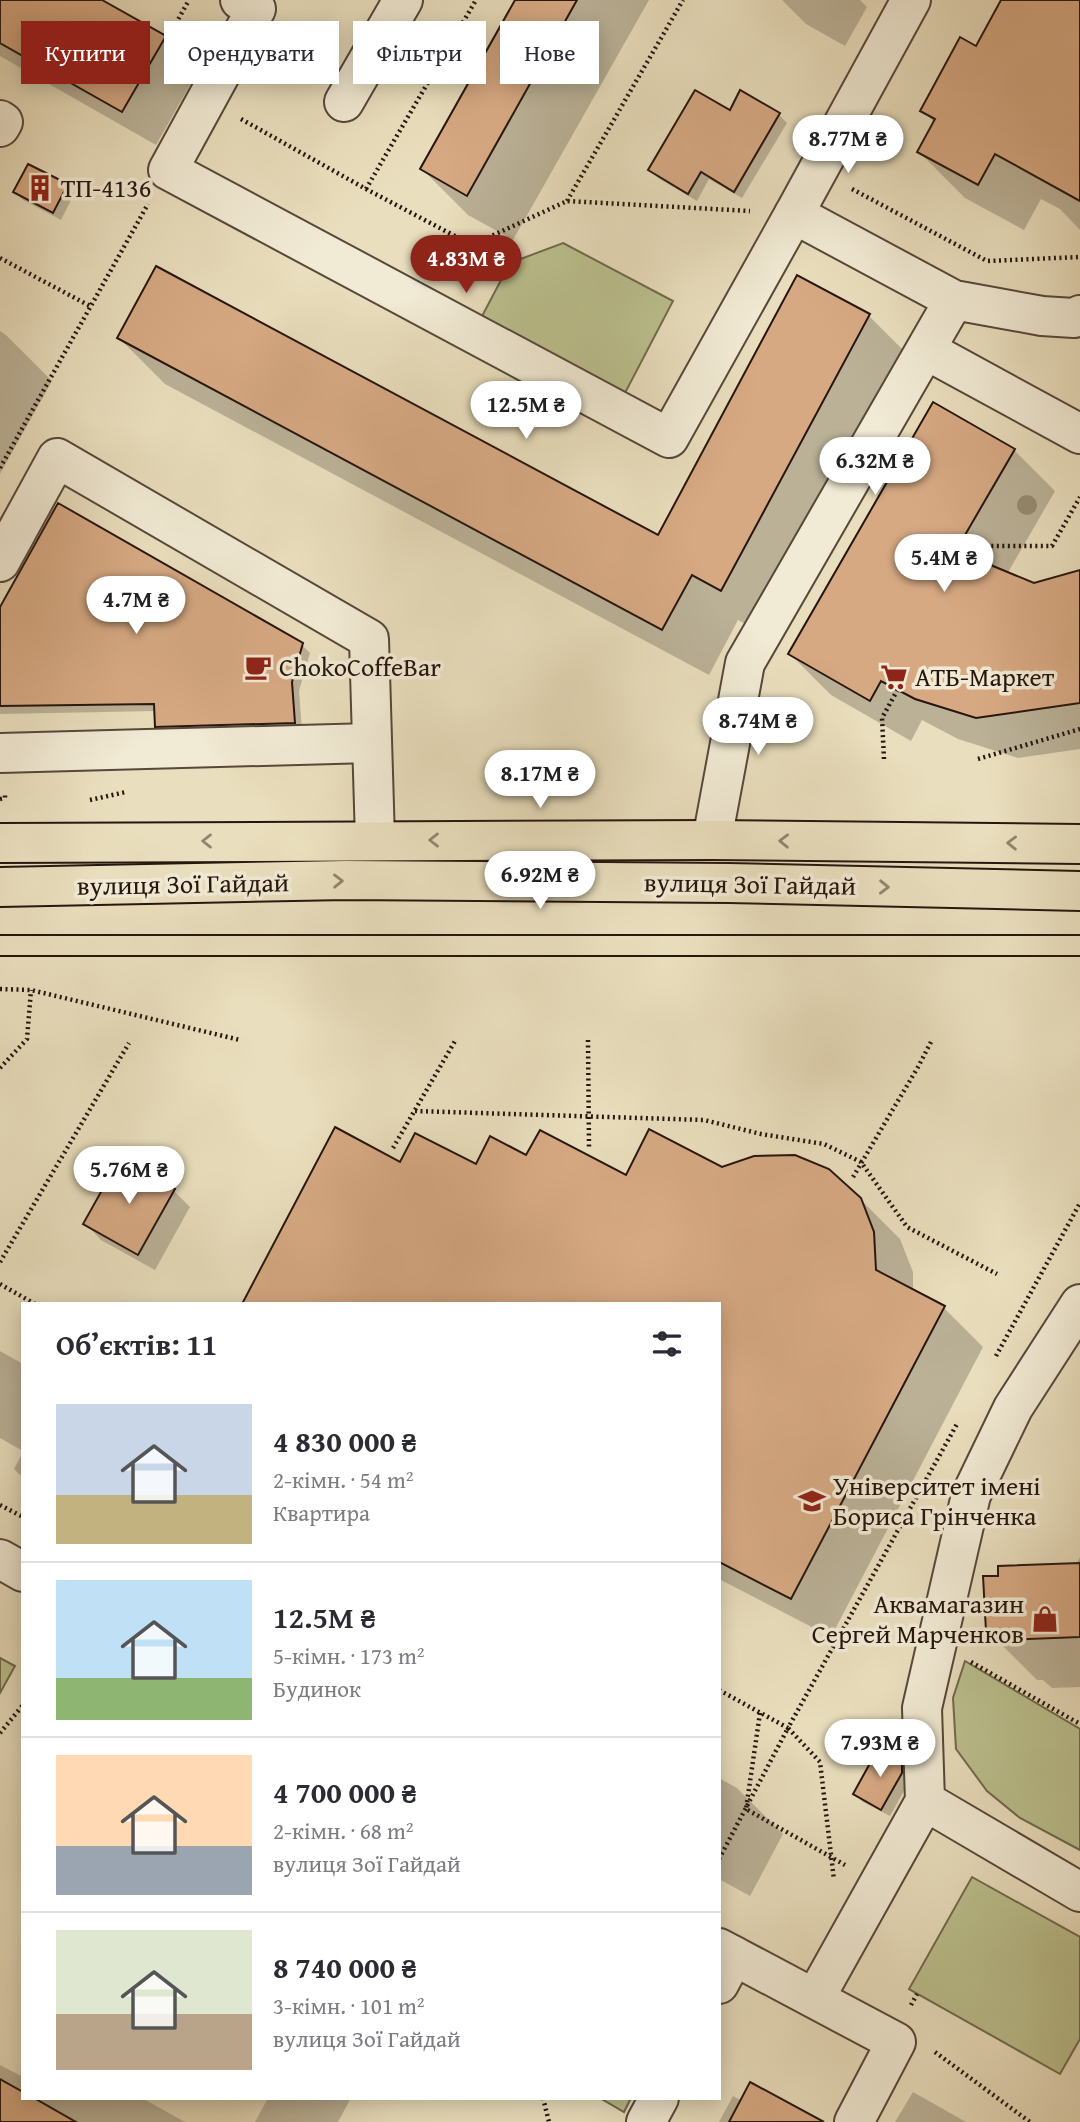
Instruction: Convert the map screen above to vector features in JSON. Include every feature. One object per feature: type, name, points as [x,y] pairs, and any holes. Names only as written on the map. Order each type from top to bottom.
[{"type":"main road","name":"вулиця Зої Гайдай","points":[[0,843],[712,840],[1080,844]]},
{"type":"main road","name":"вулиця Зої Гайдай","points":[[0,887],[346,880],[729,883],[1080,891]]},
{"type":"street","points":[[240,0],[256,9],[168,170],[669,438],[911,0]]},
{"type":"street","points":[[344,102],[403,0]]},
{"type":"street","points":[[0,120],[3,122],[0,127]]},
{"type":"street","points":[[794,214],[954,300],[1042,316],[1074,318],[1080,315]]},
{"type":"street","points":[[712,840],[745,663],[954,300]]},
{"type":"street","points":[[926,349],[1080,434]]},
{"type":"street","points":[[0,562],[57,458],[369,639],[375,840]]},
{"type":"street","points":[[0,753],[371,744]]},
{"type":"street","points":[[815,1998],[925,1801],[922,1708],[971,1495],[1013,1408],[1080,1304]]},
{"type":"street","points":[[0,1559],[21,1571]]},
{"type":"street","points":[[925,1801],[1080,1892]]},
{"type":"street","points":[[724,1962],[815,1998],[896,2042],[854,2122]]},
{"type":"street","points":[[646,2122],[658,2100]]},
{"type":"path","points":[[177,21],[189,0]]},
{"type":"path","points":[[366,189],[476,0]]},
{"type":"path","points":[[568,201],[683,0]]},
{"type":"path","points":[[206,100],[472,245],[568,201],[794,214]]},
{"type":"path","points":[[0,468],[168,170]]},
{"type":"path","points":[[817,171],[987,261],[1080,257]]},
{"type":"path","points":[[0,258],[90,306]]},
{"type":"path","points":[[975,556],[981,546],[1052,546],[1080,497]]},
{"type":"path","points":[[884,759],[882,718],[898,690]]},
{"type":"path","points":[[978,760],[1080,729]]},
{"type":"path","points":[[86,801],[138,790]]},
{"type":"path","points":[[0,989],[31,990],[240,1040]]},
{"type":"path","points":[[0,1068],[27,1039],[31,990]]},
{"type":"path","points":[[588,1040],[589,1147]]},
{"type":"path","points":[[853,1177],[932,1040]]},
{"type":"path","points":[[393,1148],[455,1041]]},
{"type":"path","points":[[0,1262],[130,1042]]},
{"type":"path","points":[[415,1111],[704,1120],[761,1134],[824,1144],[862,1162],[907,1227],[997,1274]]},
{"type":"path","points":[[991,1363],[1080,1203]]},
{"type":"path","points":[[0,1284],[31,1302]]},
{"type":"path","points":[[721,1855],[788,1728],[958,1423]]},
{"type":"path","points":[[0,1505],[21,1516]]},
{"type":"path","points":[[936,1642],[1080,1724]]},
{"type":"path","points":[[721,1691],[788,1728]]},
{"type":"path","points":[[0,1733],[21,1707]]},
{"type":"path","points":[[746,1809],[760,1713]]},
{"type":"path","points":[[746,1809],[879,1885]]},
{"type":"path","points":[[544,2100],[549,2122]]},
{"type":"green space","points":[[563,243],[673,301],[625,393],[481,318],[510,263]]},
{"type":"green space","points":[[0,1658],[15,1666],[0,1693]]},
{"type":"green space","points":[[965,1661],[1080,1729],[1080,1850],[1020,1818],[987,1791],[956,1749],[953,1698]]},
{"type":"green space","points":[[972,1877],[1080,1937],[1080,2039],[1060,2074],[909,1989]]},
{"type":"green space","points":[[603,2100],[630,2100],[624,2112]]},
{"type":"building","points":[[0,0],[102,0],[139,21],[21,21],[21,55],[0,43]]},
{"type":"building","points":[[515,0],[577,0],[565,21],[503,21]]},
{"type":"building","points":[[1001,0],[1080,0],[1080,201],[995,154],[978,185],[917,152],[935,119],[920,111],[960,37],[976,46]]},
{"type":"building","points":[[150,27],[164,35],[150,64]]},
{"type":"building","points":[[500,27],[500,84],[530,84],[467,196],[420,169],[468,84],[486,84],[486,52]]},
{"type":"building","points":[[72,84],[138,84],[122,112]]},
{"type":"building","points":[[695,90],[730,110],[740,90],[780,113],[734,192],[701,172],[688,194],[648,170]]},
{"type":"building","name":"ТП-4136","points":[[28,164],[68,184],[53,213],[13,192]]},
{"type":"building","points":[[156,266],[658,535],[797,275],[870,314],[721,591],[692,575],[662,630],[117,338]]},
{"type":"building","points":[[933,402],[1015,449],[958,547],[993,566],[1034,583],[1080,570],[1080,703],[976,718],[915,699],[881,681],[870,701],[788,654]]},
{"type":"building","points":[[58,503],[303,643],[292,682],[295,723],[155,727],[154,704],[0,706],[0,607]]},
{"type":"building","points":[[335,1127],[400,1162],[415,1133],[476,1164],[490,1136],[526,1155],[540,1130],[626,1175],[649,1129],[722,1167],[754,1156],[795,1155],[829,1169],[861,1198],[874,1232],[876,1270],[945,1306],[791,1599],[721,1563],[721,1302],[243,1302]]},
{"type":"building","points":[[120,1158],[175,1189],[138,1255],[83,1224]]},
{"type":"building","points":[[1080,1563],[1080,1637],[1001,1640],[1000,1631],[986,1631],[983,1576],[998,1576],[998,1566]]},
{"type":"building","points":[[879,1747],[902,1760],[902,1773],[881,1810],[853,1794]]},
{"type":"building","points":[[0,2079],[21,2091],[21,2100],[38,2100],[76,2122],[0,2122]]},
{"type":"building","points":[[750,2082],[824,2122],[729,2122]]},
{"type":"tram line","points":[[0,935],[1080,935]]},
{"type":"tram line","points":[[0,956],[1080,956]]},
{"type":"place","name":"ТП-4136","points":[[40,188]]},
{"type":"place","name":"ChokoCoffeBar","points":[[258,667]]},
{"type":"place","name":"АТБ-Маркет","points":[[894,677]]},
{"type":"place","name":"Університет імені Бориса Грінченка","points":[[812,1501]]},
{"type":"place","name":"Аквамагазин Сергей Марченков","points":[[1045,1619]]}]
